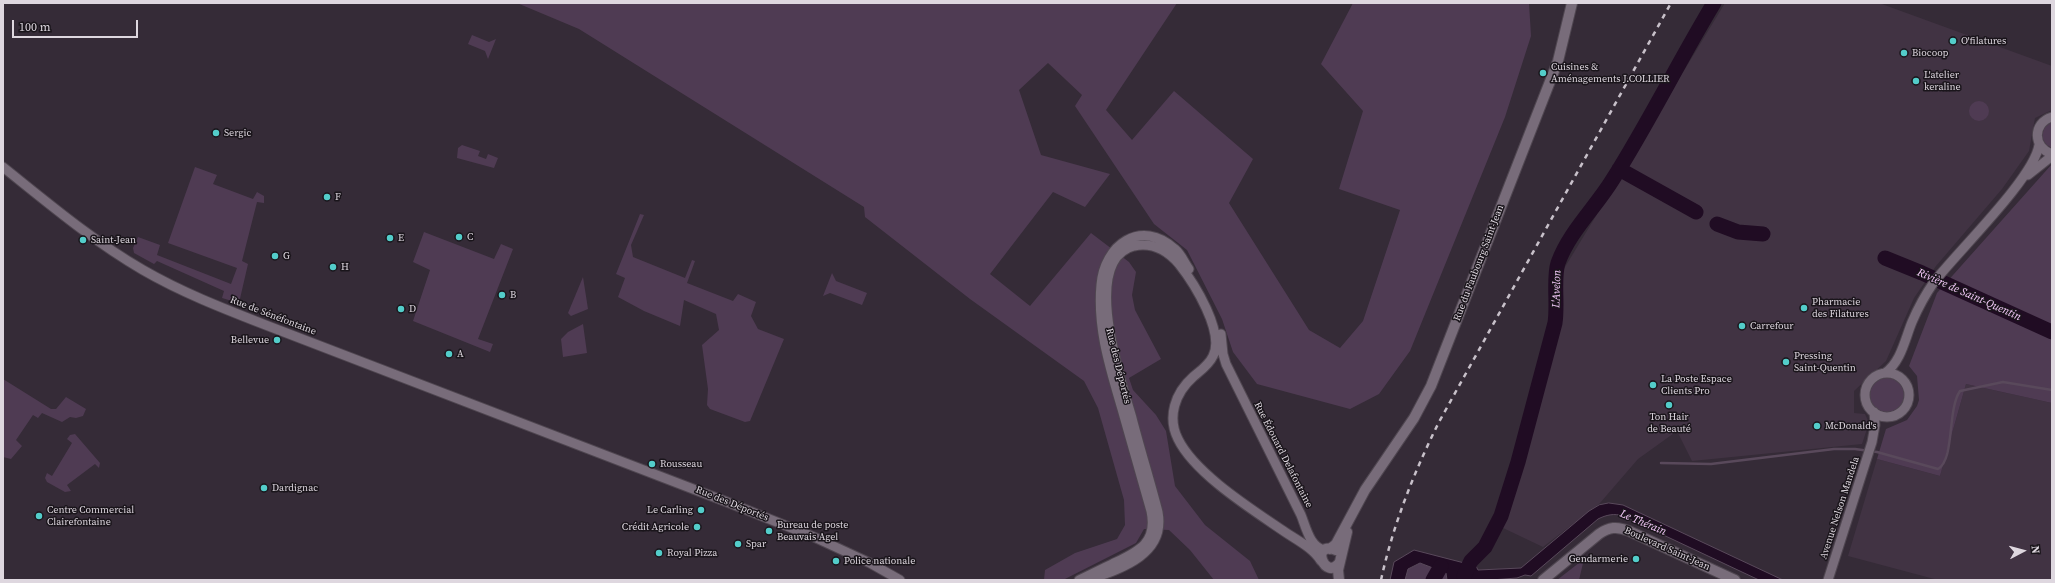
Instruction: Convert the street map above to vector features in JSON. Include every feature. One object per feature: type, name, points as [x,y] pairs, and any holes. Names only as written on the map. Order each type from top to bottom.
[{"type":"main road","name":"Rue du Faubourg Saint-Jean","points":[[1328,549],[1336,544],[1365,490],[1416,414],[1435,377],[1556,67],[1572,3]]},
{"type":"main road","name":"Rue du Faubourg Saint-Jean","points":[[1340,560],[1346,534],[1355,509]]},
{"type":"main road","name":"Boulevard Saint-Jean","points":[[1543,580],[1599,534],[1616,527],[1629,531],[1735,580]]},
{"type":"main road","points":[[1339,580],[1338,572],[1340,560],[1338,552],[1328,549],[1322,554],[1324,564],[1334,568],[1340,560]]},
{"type":"main road","name":"Rue des Déportés","points":[[1324,564],[1332,580]]},
{"type":"street","points":[[2052,117],[2044,121],[2039,127],[2037,136],[2039,145],[2044,151],[2052,155]]},
{"type":"street","name":"Avenue Nelson Mandela","points":[[2016,187],[2034,159],[2039,145]]},
{"type":"street","name":"Avenue Nelson Mandela","points":[[1872,444],[1875,425],[1874,412],[1866,402],[1866,388],[1873,378],[1886,373],[1894,364],[1912,322],[1929,290],[1942,272],[2016,187],[2042,162],[2052,155]]},
{"type":"street","name":"Rue de Sénéfontaine","points":[[3,167],[92,237],[139,268],[168,283],[243,316],[560,437]]},
{"type":"street","name":"Rue des Déportés","points":[[1079,580],[1138,551],[1148,539],[1153,525],[1151,511],[1106,355],[1101,325],[1100,293],[1102,273],[1108,258],[1119,244],[1130,239],[1145,237],[1160,240],[1175,250],[1190,271],[1217,319],[1226,364]]},
{"type":"street","name":"Rue des Déportés","points":[[1088,580],[1141,557],[1153,546],[1159,531],[1158,512],[1114,356],[1107,318],[1108,285],[1112,267],[1122,252],[1142,245],[1163,249],[1179,265],[1210,316],[1214,334],[1216,346],[1212,359],[1187,382],[1174,406],[1173,418],[1178,439],[1191,457],[1230,494],[1308,548],[1324,564]]},
{"type":"street","name":"Avenue Nelson Mandela","points":[[1828,580],[1872,444],[1880,427],[1891,417],[1901,412],[1909,400],[1908,388],[1902,378],[1900,361],[1904,343]]},
{"type":"street","name":"Rue Édouard Delafontaine","points":[[1226,364],[1312,540],[1317,547],[1328,549]]},
{"type":"street","points":[[1886,373],[1894,374],[1902,378]]},
{"type":"street","points":[[1874,412],[1883,417],[1891,417]]},
{"type":"street","name":"Rue des Déportés","points":[[560,437],[797,530],[870,563],[900,580]]},
{"type":"shaded area","points":[[517,3],[1177,3],[1106,110],[1132,140],[1174,91],[1253,159],[1229,203],[1309,330],[1340,348],[1363,321],[1400,210],[1339,189],[1363,111],[1321,64],[1353,3],[1529,3],[1531,36],[1505,117],[1410,351],[1379,394],[1350,409],[1257,384],[1233,352],[1222,319],[1187,250],[1154,224],[1075,106],[1082,95],[1048,63],[1019,90],[1041,155],[1110,174],[1085,207],[1053,192],[990,274],[1030,306],[1091,233],[1129,262],[1136,272],[1132,295],[1135,310],[1161,359],[1129,378],[1133,390],[1156,415],[1166,431],[1175,486],[1205,525],[1250,561],[1259,580],[1214,580],[1190,550],[1169,530],[1144,529],[1136,543],[1063,580],[1044,580],[1045,570],[1075,553],[1117,539],[1125,525],[1124,500],[1098,408],[1084,381],[970,299],[865,217],[864,207],[579,29]]},
{"type":"shaded area","points":[[1725,3],[1879,3],[2052,66],[2052,110],[2035,118],[2029,151],[2002,189],[1936,266],[1914,298],[1886,361],[1854,391],[1854,413],[1865,414],[1869,423],[1862,444],[1692,461],[1677,431],[1638,459],[1600,503],[1543,547],[1501,527],[1556,327],[1562,272]]},
{"type":"shaded area","points":[[472,35],[489,42],[496,39],[488,59],[485,51],[468,44]]},
{"type":"shaded area","points":[[1979,101],[1986,104],[1989,111],[1986,118],[1979,121],[1972,118],[1969,111],[1972,104]]},
{"type":"shaded area","points":[[2052,122],[2052,148],[2046,144],[2043,139],[2043,130]]},
{"type":"shaded area","points":[[462,145],[480,151],[478,156],[486,159],[488,154],[498,158],[494,168],[457,158],[458,148]]},
{"type":"shaded area","points":[[2052,164],[2052,403],[1966,384],[1940,476],[1877,459],[1886,429],[1907,420],[1917,406],[1919,400],[1917,376],[1909,366],[1937,293]]},
{"type":"shaded area","points":[[195,167],[217,175],[213,184],[253,199],[257,192],[264,196],[264,203],[257,202],[242,261],[248,264],[239,303],[222,298],[224,291],[157,261],[154,264],[134,253],[133,248],[138,237],[160,245],[157,255],[231,284],[237,268],[168,243]]},
{"type":"shaded area","points":[[640,214],[644,215],[631,245],[633,257],[685,278],[692,260],[695,261],[687,283],[733,301],[738,294],[756,302],[751,316],[758,329],[784,339],[750,421],[745,422],[710,409],[707,405],[708,389],[702,345],[719,330],[716,314],[684,300],[680,326],[644,311],[618,297],[625,278],[616,274]]},
{"type":"shaded area","points":[[424,232],[494,259],[501,244],[513,249],[478,339],[493,344],[490,352],[413,321],[430,270],[413,262]]},
{"type":"shaded area","points":[[832,273],[836,281],[867,293],[862,305],[830,293],[823,296]]},
{"type":"shaded area","points":[[583,277],[588,309],[571,316],[568,313]]},
{"type":"shaded area","points":[[583,324],[587,353],[563,357],[561,339],[568,332]]},
{"type":"shaded area","points":[[1884,378],[1890,378],[1894,379],[1901,385],[1904,395],[1903,402],[1897,409],[1890,412],[1884,412],[1880,411],[1873,405],[1870,398],[1870,392],[1871,388],[1877,381]]},
{"type":"shaded area","points":[[3,379],[51,409],[56,409],[66,397],[86,409],[83,416],[76,418],[70,417],[62,422],[42,413],[38,418],[33,415],[16,440],[22,446],[11,459],[3,457]]},
{"type":"shaded area","points":[[1966,384],[2052,403],[2052,580],[1938,580],[1848,556],[1877,459],[1940,476]]},
{"type":"shaded area","points":[[75,434],[100,463],[99,468],[95,464],[67,485],[71,491],[65,492],[47,482],[45,478],[47,473],[52,476],[72,443],[67,439],[70,435]]},
{"type":"shaded area","points":[[1584,559],[1579,580],[1557,580]]},
{"type":"shaded area","points":[[1420,563],[1446,573],[1447,580],[1405,580],[1408,569]]},
{"type":"water","points":[[1609,503],[1623,505],[1783,580],[1759,580],[1623,516],[1613,515],[1598,519],[1531,576],[1525,575],[1517,578],[1491,580],[1447,580],[1446,573],[1420,563],[1408,569],[1405,580],[1390,580],[1394,562],[1414,550],[1476,566],[1478,570],[1521,568],[1589,511],[1599,505]]},
{"type":"waterway","name":"L'Avelon","points":[[1464,576],[1471,561],[1485,547],[1501,516],[1518,462],[1555,323],[1558,263],[1569,241],[1606,189],[1652,114],[1714,3]]},
{"type":"waterway","name":"Rivière de Saint-Quentin","points":[[1619,169],[1696,212]]},
{"type":"waterway","name":"Rivière de Saint-Quentin","points":[[1717,224],[1738,232],[1763,234]]},
{"type":"waterway","name":"Rivière de Saint-Quentin","points":[[1885,258],[1922,273],[2052,332]]},
{"type":"waterway","points":[[1661,463],[1711,464],[1834,449],[1855,449],[1877,452],[1938,469],[1943,464],[1947,455],[1953,410],[1960,391],[2003,382],[2052,390]]},
{"type":"waterway","name":"Le Thérain","points":[[1433,580],[1441,566]]},
{"type":"railway","points":[[1381,580],[1405,499],[1439,422],[1671,3]]},
{"type":"place","name":"O'filatures","points":[[1953,41]]},
{"type":"place","name":"Biocoop","points":[[1904,53]]},
{"type":"place","name":"Cuisines & Aménagements J.COLLIER","points":[[1543,73]]},
{"type":"place","name":"L'atelier keraline","points":[[1916,81]]},
{"type":"place","name":"Sergic","points":[[216,133]]},
{"type":"place","name":"F","points":[[327,197]]},
{"type":"place","name":"C","points":[[459,237]]},
{"type":"place","name":"E","points":[[390,238]]},
{"type":"place","name":"Saint-Jean","points":[[83,240]]},
{"type":"place","name":"G","points":[[275,256]]},
{"type":"place","name":"H","points":[[333,267]]},
{"type":"place","name":"B","points":[[502,295]]},
{"type":"place","name":"Pharmacie des Filatures","points":[[1804,308]]},
{"type":"place","name":"D","points":[[401,309]]},
{"type":"place","name":"Carrefour","points":[[1742,326]]},
{"type":"place","name":"Bellevue","points":[[277,340]]},
{"type":"place","name":"A","points":[[449,354]]},
{"type":"place","name":"Pressing Saint-Quentin","points":[[1786,362]]},
{"type":"place","name":"La Poste Espace Clients Pro","points":[[1653,385]]},
{"type":"place","name":"Ton Hair de Beauté","points":[[1669,405]]},
{"type":"place","name":"McDonald's","points":[[1817,426]]},
{"type":"place","name":"Rousseau","points":[[652,464]]},
{"type":"place","name":"Dardignac","points":[[264,488]]},
{"type":"place","name":"Le Carling","points":[[701,510]]},
{"type":"place","name":"Centre Commercial Clairefontaine","points":[[39,516]]},
{"type":"place","name":"Crédit Agricole","points":[[697,527]]},
{"type":"place","name":"Bureau de poste Beauvais Agel","points":[[769,531]]},
{"type":"place","name":"Spar","points":[[738,544]]},
{"type":"place","name":"Royal Pizza","points":[[659,553]]},
{"type":"place","name":"Gendarmerie","points":[[1636,559]]},
{"type":"place","name":"Police nationale","points":[[836,561]]}]
